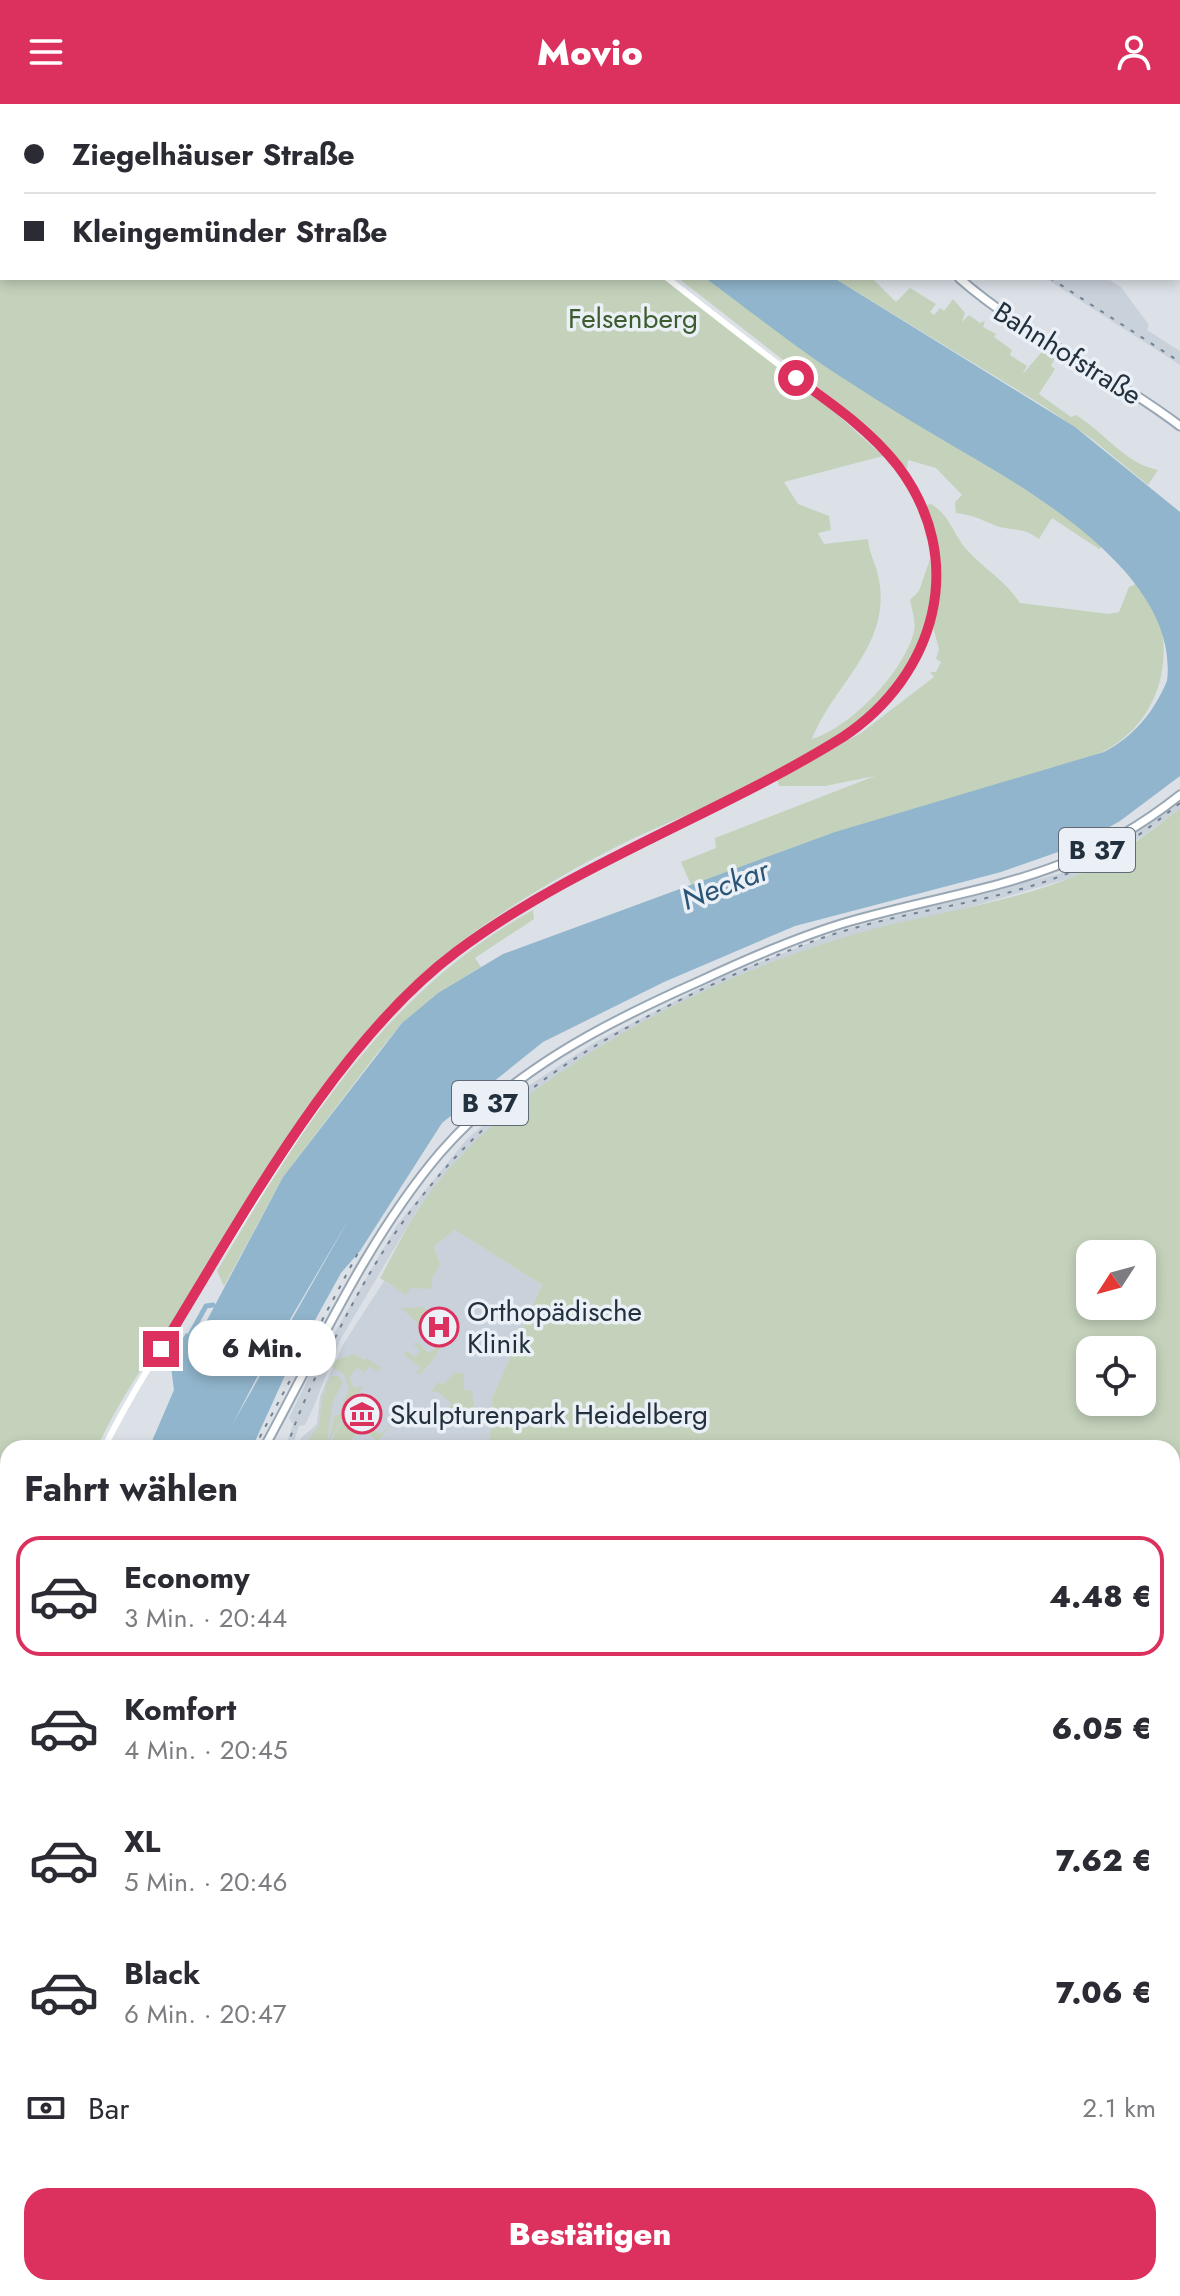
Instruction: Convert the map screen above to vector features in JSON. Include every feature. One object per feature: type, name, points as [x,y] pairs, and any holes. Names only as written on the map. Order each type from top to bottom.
[{"type":"main road","points":[[109,1440],[218,1258],[314,1109],[365,1041],[401,1002],[454,954],[495,925],[643,843],[802,761],[865,723],[898,687],[915,662],[930,625],[935,589],[934,550],[925,516],[911,486],[882,448],[841,411],[670,280]]},
{"type":"main road","name":"Bahnhofstraße","points":[[961,280],[1016,324],[1098,370],[1180,426]]},
{"type":"main road","name":"B 37","points":[[268,1440],[397,1211],[434,1161],[495,1099],[556,1054],[644,1006],[807,936],[851,921],[1010,883],[1076,860],[1130,831],[1180,795]]},
{"type":"shaded area","points":[[1048,280],[1110,280],[1121,287],[1149,325],[1147,330],[1180,351],[1180,365]]},
{"type":"shaded area","points":[[1180,800],[1180,808],[1140,838],[1074,877],[769,965],[609,1041],[543,1085],[460,1157],[419,1207],[340,1340],[305,1425],[299,1426],[295,1440],[288,1440],[293,1424],[289,1418],[309,1377],[397,1225],[466,1140],[528,1086],[597,1041],[722,977],[845,929],[1062,873],[1117,846]]},
{"type":"shaded area","name":"Orthopädische Klinik","points":[[455,1230],[542,1285],[492,1398],[493,1419],[489,1440],[301,1440],[317,1424],[320,1396],[344,1343],[384,1281],[406,1294],[410,1288],[432,1279],[440,1265],[434,1246]]},
{"type":"green space","name":"Felsenberg","points":[[0,280],[666,280],[775,358],[883,456],[784,482],[798,504],[829,516],[831,530],[818,533],[824,544],[868,539],[881,600],[878,622],[870,642],[812,739],[827,733],[859,711],[900,663],[914,631],[910,600],[919,591],[930,559],[927,616],[908,664],[875,705],[833,739],[784,769],[611,849],[563,875],[515,904],[449,951],[376,1022],[314,1102],[134,1381],[101,1440],[0,1440]]},
{"type":"green space","points":[[681,280],[708,280],[852,384],[1034,491],[1108,543],[1099,549],[1052,518],[1039,539],[1021,530],[1000,527],[956,513],[955,502],[962,495],[936,468],[908,460],[907,469],[846,409]]},
{"type":"green space","points":[[837,280],[874,280],[896,302],[910,288],[936,304],[930,312],[934,315],[940,308],[944,311],[953,299],[965,313],[962,322],[969,315],[980,323],[985,321],[983,327],[996,334],[994,337],[1012,350],[1010,355],[1027,366],[1022,375],[1046,347],[1051,354],[1057,353],[1051,366],[1055,369],[1039,394],[1071,417],[1076,415],[1087,422],[1136,461],[1158,470],[1148,485],[1092,439]]},
{"type":"green space","points":[[931,504],[947,519],[966,549],[1020,603],[1109,614],[1119,612],[1129,587],[1145,580],[1156,605],[1164,655],[1152,702],[1139,723],[1120,741],[1096,755],[836,832],[691,885],[681,862],[716,848],[715,838],[875,776],[825,786],[779,786],[777,779],[861,733],[934,677],[930,672],[936,672],[941,662],[936,659],[939,649],[933,627],[940,563],[926,505]]},
{"type":"green space","points":[[1180,808],[1180,1440],[489,1440],[493,1420],[492,1398],[542,1285],[455,1230],[434,1246],[440,1265],[432,1279],[432,1289],[411,1288],[406,1295],[380,1278],[426,1198],[474,1142],[521,1101],[629,1029],[747,972],[862,932],[1048,886],[1088,871],[1116,855]]},
{"type":"green space","points":[[533,910],[534,919],[475,958],[481,967],[438,993],[402,1023],[283,1177],[224,1286],[217,1271],[281,1166],[351,1068],[433,981],[481,943]]},
{"type":"green space","points":[[422,1307],[441,1319],[443,1335],[435,1356],[419,1375],[416,1373],[420,1368],[404,1354],[407,1351],[415,1357],[420,1350],[413,1344],[416,1342],[429,1353],[438,1346],[429,1339],[432,1336],[401,1308]]},
{"type":"green space","points":[[354,1354],[364,1360],[367,1358],[381,1368],[377,1372],[370,1366],[364,1373],[358,1367],[349,1377],[354,1388],[363,1386],[329,1440],[335,1415],[339,1415],[349,1388],[344,1374],[332,1367],[336,1360]]},
{"type":"green space","points":[[455,1372],[464,1374],[464,1390],[472,1390],[475,1418],[437,1425],[435,1423],[452,1404],[437,1391],[431,1392],[438,1382],[442,1385]]},
{"type":"green space","points":[[332,1376],[339,1376],[343,1383],[333,1401],[327,1440],[308,1440],[319,1425],[325,1386]]},
{"type":"green space","points":[[349,1415],[362,1416],[379,1434],[390,1427],[378,1440],[362,1428],[351,1440],[333,1440]]},
{"type":"water","name":"Neckar","points":[[708,280],[837,280],[1075,427],[1180,512],[1180,776],[1120,821],[1075,846],[1001,872],[795,926],[664,982],[543,1042],[442,1123],[360,1251],[341,1273],[287,1371],[256,1440],[152,1440],[174,1390],[170,1359],[186,1333],[197,1339],[283,1177],[402,1023],[438,993],[503,954],[835,832],[1104,752],[1133,731],[1162,692],[1167,681],[1165,643],[1150,607],[1126,573],[1095,542],[1025,489],[892,409],[796,346]],"holes":[[[350,1217],[232,1425],[264,1364]]]},
{"type":"waterway","points":[[190,1335],[206,1306],[213,1305]]},
{"type":"railway","points":[[1053,280],[1180,362]]},
{"type":"railway","points":[[290,1440],[341,1326],[375,1265],[411,1211],[449,1164],[491,1122],[537,1085],[587,1051],[643,1019],[759,963],[851,929],[1010,892],[1072,872],[1122,846],[1180,803]]},
{"type":"railway","points":[[258,1440],[359,1251]]},
{"type":"place","name":"Orthopädische Klinik","points":[[439,1327]]},
{"type":"place","name":"Skulpturenpark Heidelberg","points":[[362,1414]]},
{"type":"route","points":[[161,1349],[293,1140],[365,1041],[411,992],[454,954],[532,902],[802,761],[865,723],[881,708],[915,662],[930,625],[934,603],[936,567],[927,522],[911,486],[882,448],[851,419],[796,378]]}]
